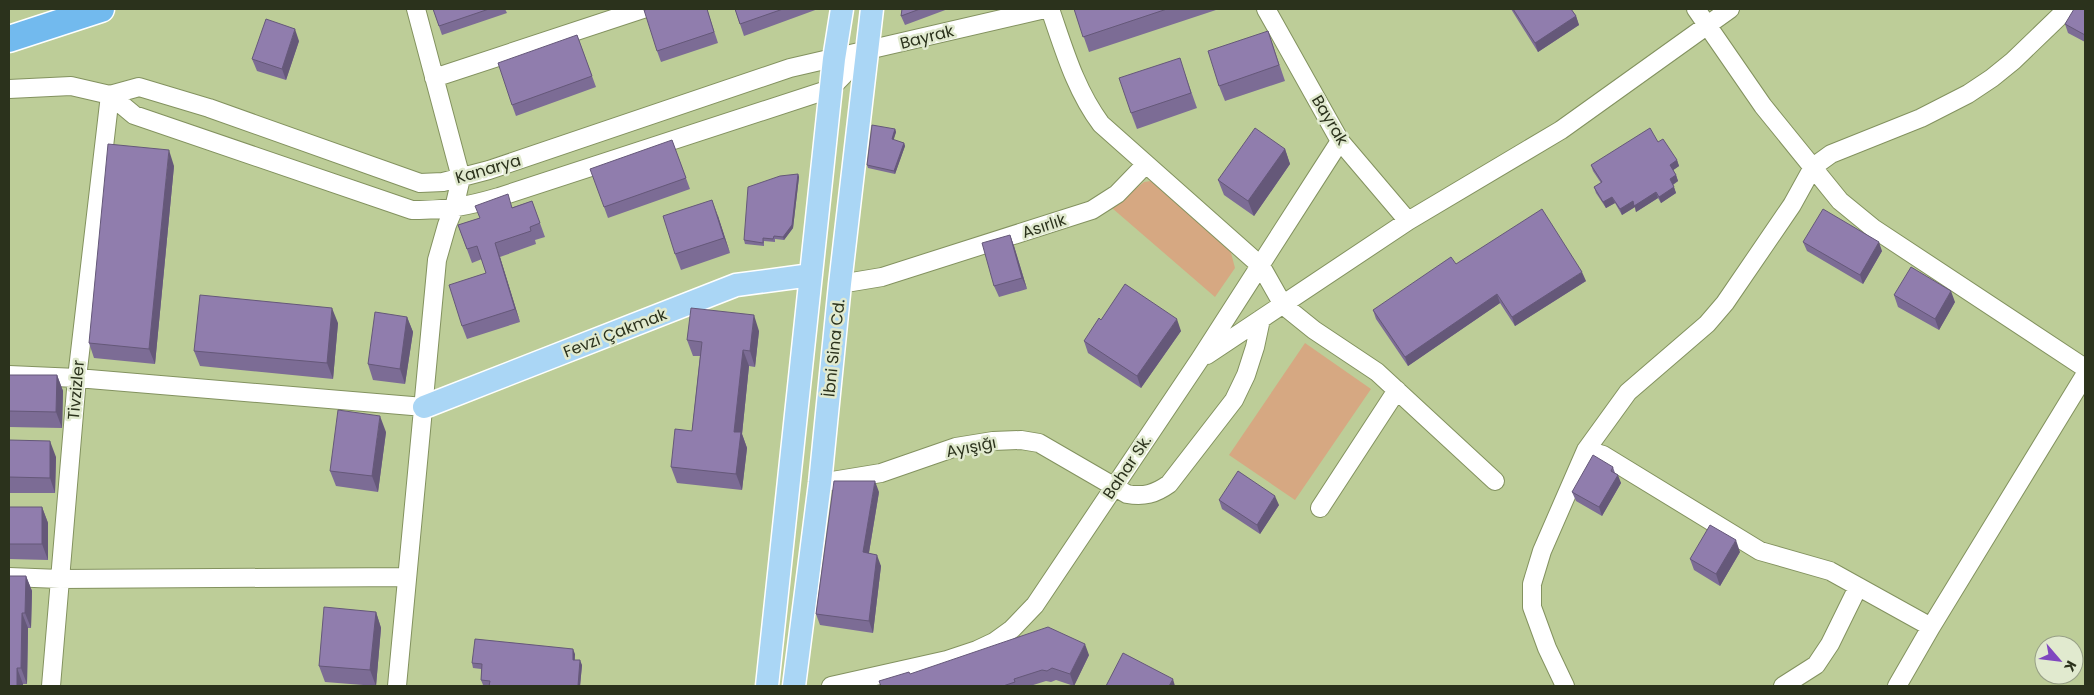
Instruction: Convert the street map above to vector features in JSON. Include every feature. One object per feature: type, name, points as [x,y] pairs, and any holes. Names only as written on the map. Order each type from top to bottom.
[{"type":"highway","points":[[9,39],[101,9]]},
{"type":"main road","name":"İbni Sina Cd.","points":[[767,686],[830,89],[842,9]]},
{"type":"main road","name":"İbni Sina Cd.","points":[[794,686],[820,483],[840,284],[872,9]]},
{"type":"main road","name":"Fevzi Çakmak","points":[[424,407],[736,285],[810,275]]},
{"type":"street","points":[[397,686],[437,260],[454,208],[461,178],[416,9]]},
{"type":"street","name":"Bayrak","points":[[867,51],[1044,9]]},
{"type":"street","points":[[1050,9],[1077,84],[1089,108],[1100,124],[1261,266],[1283,304],[1314,330],[1377,372],[1495,481]]},
{"type":"street","name":"Bayrak","points":[[1266,9],[1340,141],[1408,220]]},
{"type":"street","points":[[1696,9],[1763,106],[1840,201],[1873,228],[2085,368]]},
{"type":"street","points":[[1200,359],[1408,220],[1561,130],[1730,9]]},
{"type":"street","points":[[1565,686],[1547,648],[1532,606],[1532,584],[1542,551],[1586,450],[1628,392],[1707,324],[1725,303],[1792,205],[1813,167],[1831,154],[1921,118],[1968,94],[2013,61],[2068,9]]},
{"type":"street","points":[[434,78],[636,10]]},
{"type":"street","points":[[9,89],[71,86],[110,95],[134,115],[412,210],[454,208],[498,197],[830,89],[867,51]]},
{"type":"street","name":"Kanarya","points":[[110,95],[139,87],[208,108],[420,184],[461,178],[572,143],[790,68],[867,51]]},
{"type":"street","name":"Tivzizler","points":[[51,686],[77,378],[110,95]]},
{"type":"street","name":"Bahar Sk.","points":[[831,686],[948,660],[994,642],[1012,629],[1034,604],[1114,487],[1261,266],[1340,141]]},
{"type":"street","name":"Asırlık","points":[[840,284],[882,277],[1092,210],[1117,194],[1146,164]]},
{"type":"street","name":"Ayışığı","points":[[820,483],[881,473],[956,447],[994,441],[1021,440],[1039,443],[1127,494],[1140,496],[1159,491],[1169,484],[1234,400],[1246,375],[1255,347],[1261,318]]},
{"type":"street","points":[[9,375],[77,378],[424,407]]},
{"type":"street","points":[[1897,686],[2085,375]]},
{"type":"street","points":[[1320,508],[1397,390]]},
{"type":"street","points":[[1586,450],[1603,455],[1760,551],[1830,571],[1931,627]]},
{"type":"street","points":[[9,577],[60,579],[407,577]]},
{"type":"street","points":[[1783,686],[1816,666],[1830,644],[1858,587]]},
{"type":"shaded area","points":[[1144,182],[1155,182],[1230,249],[1235,268],[1215,297],[1112,208]]},
{"type":"shaded area","points":[[1305,343],[1371,389],[1295,500],[1229,455]]},
{"type":"building","points":[[433,9],[489,9],[439,26]]},
{"type":"building","points":[[707,9],[714,32],[657,51],[644,10]]},
{"type":"building","points":[[735,9],[783,9],[740,24]]},
{"type":"building","points":[[902,9],[920,9],[901,16]]},
{"type":"building","points":[[1074,9],[1167,9],[1083,37]]},
{"type":"building","points":[[1513,9],[1571,9],[1576,16],[1535,43]]},
{"type":"building","points":[[2074,9],[2085,9],[2085,35],[2065,24]]},
{"type":"building","points":[[266,19],[295,29],[282,69],[252,59]]},
{"type":"building","points":[[1268,31],[1279,65],[1219,86],[1208,51]]},
{"type":"building","points":[[577,35],[592,76],[512,105],[498,63]]},
{"type":"building","points":[[1180,58],[1191,93],[1131,113],[1119,78]]},
{"type":"building","points":[[872,125],[895,129],[892,139],[904,143],[894,171],[867,165]]},
{"type":"building","points":[[1255,128],[1285,149],[1248,201],[1218,180]]},
{"type":"building","points":[[1650,128],[1658,142],[1663,139],[1677,160],[1670,165],[1676,175],[1670,179],[1674,187],[1659,197],[1656,192],[1634,206],[1633,201],[1620,209],[1612,197],[1603,202],[1594,187],[1602,182],[1591,165]]},
{"type":"building","points":[[672,140],[686,178],[604,207],[590,169]]},
{"type":"building","points":[[108,144],[169,150],[149,349],[89,343]]},
{"type":"building","points":[[798,174],[792,225],[783,237],[763,238],[763,243],[744,240],[748,187],[780,176]]},
{"type":"building","points":[[508,194],[512,208],[532,201],[540,223],[530,227],[531,231],[495,243],[515,309],[462,326],[449,285],[486,273],[477,246],[467,249],[458,225],[480,218],[475,206]]},
{"type":"building","points":[[712,200],[724,238],[675,254],[663,216]]},
{"type":"building","points":[[1542,209],[1582,272],[1512,317],[1497,294],[1405,357],[1373,310],[1451,257],[1456,264]]},
{"type":"building","points":[[1823,209],[1879,242],[1860,275],[1803,242]]},
{"type":"building","points":[[1010,235],[1022,278],[994,286],[982,243]]},
{"type":"building","points":[[1911,267],[1951,291],[1935,319],[1894,295]]},
{"type":"building","points":[[1125,284],[1177,319],[1137,376],[1084,341],[1099,318],[1101,320]]},
{"type":"building","points":[[200,295],[332,308],[327,363],[194,351]]},
{"type":"building","points":[[691,308],[754,315],[750,351],[743,350],[734,432],[741,432],[736,474],[671,467],[675,429],[692,431],[702,342],[687,340]]},
{"type":"building","points":[[375,312],[407,317],[400,369],[368,364]]},
{"type":"building","points":[[9,375],[57,375],[56,412],[9,411]]},
{"type":"building","points":[[338,410],[380,416],[372,476],[330,471]]},
{"type":"building","points":[[9,440],[50,441],[50,478],[9,477]]},
{"type":"building","points":[[1593,455],[1613,467],[1611,471],[1618,475],[1599,507],[1572,492]]},
{"type":"building","points":[[1238,471],[1275,496],[1257,525],[1219,500]]},
{"type":"building","points":[[834,481],[875,481],[863,552],[877,555],[869,621],[816,614]]},
{"type":"building","points":[[9,507],[42,507],[42,544],[9,544]]},
{"type":"building","points":[[1710,525],[1736,540],[1716,574],[1690,559]]},
{"type":"building","points":[[9,576],[26,576],[25,613],[22,613],[21,668],[17,668],[17,686],[9,686]]},
{"type":"building","points":[[324,607],[376,612],[370,670],[319,666]]},
{"type":"building","points":[[1048,627],[1085,644],[1070,674],[1052,668],[1014,679],[1015,682],[1003,686],[881,686],[879,681],[909,672],[910,674]]},
{"type":"building","points":[[475,639],[573,649],[573,660],[580,660],[578,686],[489,686],[490,681],[481,680],[482,664],[472,663]]},
{"type":"building","points":[[1123,653],[1173,679],[1169,686],[1106,686]]}]
